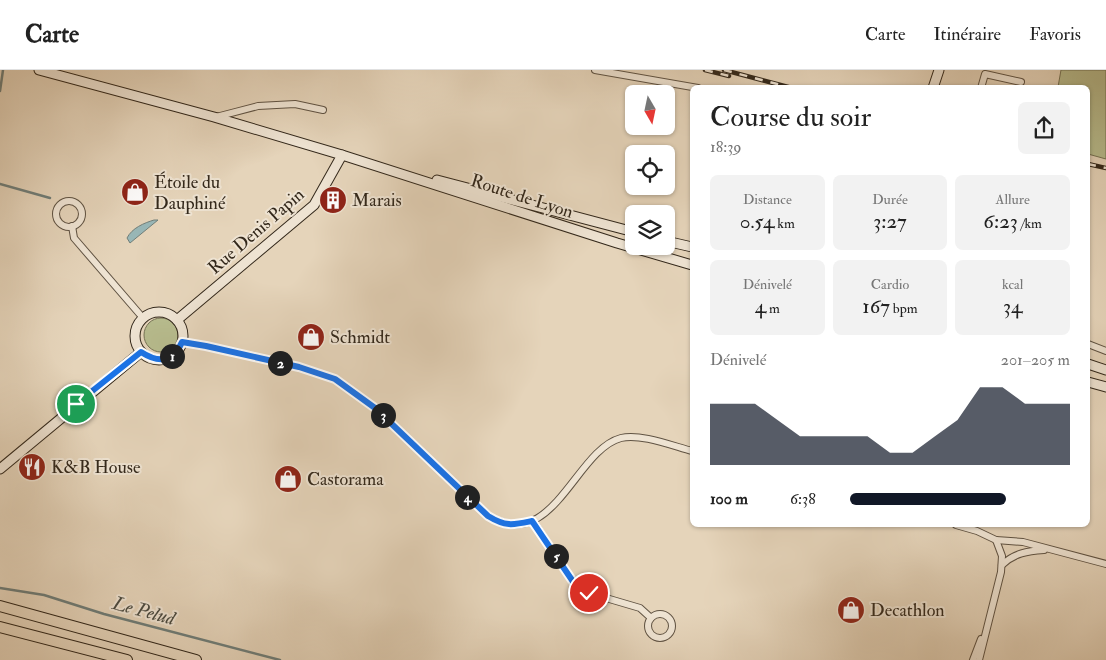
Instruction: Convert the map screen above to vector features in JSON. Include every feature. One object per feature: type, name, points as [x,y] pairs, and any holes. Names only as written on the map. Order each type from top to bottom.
[{"type":"main road","name":"Route de Lyon","points":[[39,70],[342,155],[625,230]]},
{"type":"main road","points":[[934,85],[939,70]]},
{"type":"main road","name":"Route de Lyon","points":[[342,155],[690,264]]},
{"type":"main road","name":"Rue Denis Papin","points":[[177,320],[314,205],[342,155]]},
{"type":"main road","points":[[675,243],[690,247]]},
{"type":"main road","points":[[160,311],[170,314],[177,320],[182,326],[182,342],[179,350],[166,359],[158,360],[150,358],[141,352],[135,340],[135,332],[143,318],[151,313],[160,311]]},
{"type":"main road","points":[[0,469],[141,352]]},
{"type":"main road","points":[[1090,365],[1106,370]]},
{"type":"main road","points":[[1090,383],[1106,387]]},
{"type":"main road","points":[[0,606],[196,660]]},
{"type":"main road","points":[[0,627],[127,660]]},
{"type":"street","points":[[595,70],[690,87]]},
{"type":"street","points":[[983,85],[985,74],[1021,82]]},
{"type":"street","points":[[214,118],[258,106],[295,104],[323,110]]},
{"type":"street","points":[[72,201],[81,210],[81,218],[72,226],[61,224],[56,218],[58,207],[64,202],[72,201]]},
{"type":"street","points":[[72,226],[74,238],[143,318]]},
{"type":"street","points":[[182,342],[299,367],[335,379],[375,408],[488,516],[499,522],[512,525],[532,521],[558,502],[603,446],[622,438],[640,437],[690,450]]},
{"type":"street","points":[[1090,345],[1106,351]]},
{"type":"street","points":[[532,521],[576,586],[589,593],[640,608],[652,618]]},
{"type":"street","points":[[963,527],[996,540],[1023,542],[1106,564]]},
{"type":"street","points":[[979,660],[1000,581],[1002,564],[1000,548],[996,540]]},
{"type":"street","points":[[1002,564],[1007,559],[1027,551],[1050,549]]},
{"type":"street","points":[[973,660],[1000,581]]},
{"type":"green space","points":[[1061,70],[1106,70],[1106,159],[1090,155],[1090,85],[1058,85]]},
{"type":"green space","points":[[161,318],[168,319],[173,323],[177,328],[177,342],[173,347],[168,351],[161,352],[154,351],[149,347],[145,342],[144,335],[145,328],[149,323],[154,319]]},
{"type":"water","points":[[158,220],[130,243],[127,238],[132,231],[142,224]]},
{"type":"waterway","points":[[0,91],[3,70]]},
{"type":"waterway","points":[[0,184],[50,198]]},
{"type":"waterway","name":"Le Pelud","points":[[0,588],[44,595],[104,614],[280,660]]},
{"type":"railway","points":[[705,70],[729,76]]},
{"type":"railway","points":[[724,70],[781,85]]},
{"type":"railway","points":[[1090,164],[1106,168]]},
{"type":"place","name":"Étoile du Dauphiné","points":[[135,192]]},
{"type":"place","name":"Marais","points":[[333,200]]},
{"type":"place","name":"Schmidt","points":[[311,337]]},
{"type":"place","name":"K&B House","points":[[32,467]]},
{"type":"place","name":"Castorama","points":[[288,479]]},
{"type":"place","name":"Decathlon","points":[[851,610]]},
{"type":"route","points":[[76,404],[141,352],[150,358],[166,359],[179,350],[182,342],[299,367],[335,379],[375,408],[488,516],[499,522],[512,525],[532,521],[544,536],[576,586],[589,593]]}]
